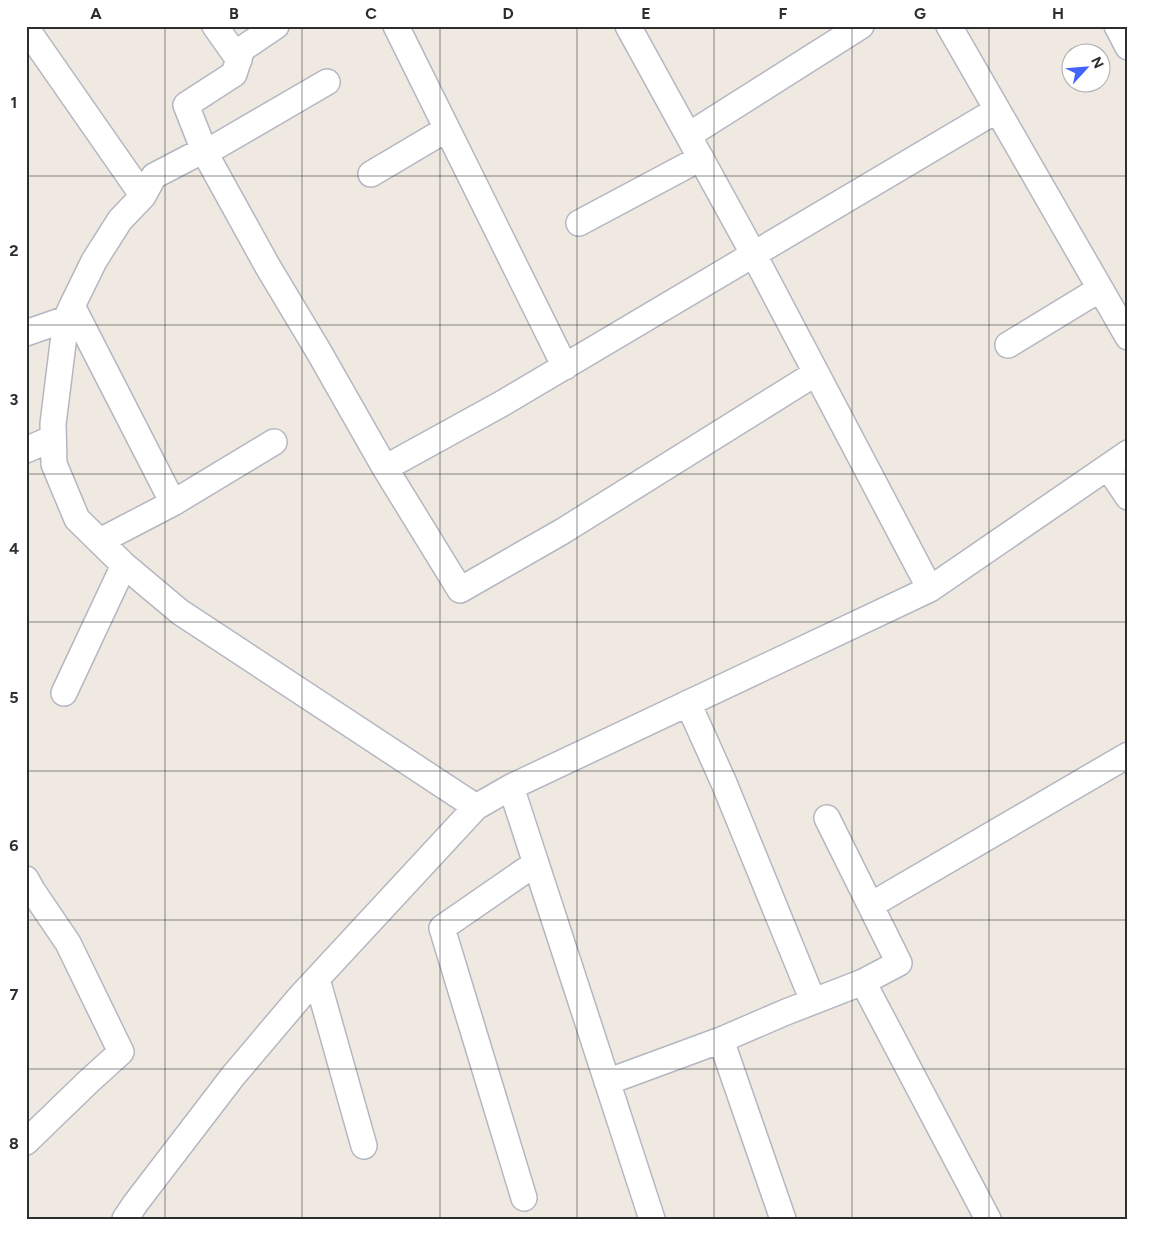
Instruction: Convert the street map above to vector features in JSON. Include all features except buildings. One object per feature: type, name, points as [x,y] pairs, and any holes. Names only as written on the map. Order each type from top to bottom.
[{"type":"street","points":[[215,26],[238,60]]},
{"type":"street","points":[[276,26],[242,49],[234,74],[186,105],[205,153],[268,267],[320,352],[385,468],[460,590],[562,531],[816,373]]},
{"type":"street","points":[[396,26],[565,367]]},
{"type":"street","points":[[628,26],[754,255],[930,589]]},
{"type":"street","points":[[689,135],[861,26]]},
{"type":"street","points":[[948,26],[1128,337]]},
{"type":"street","points":[[1117,26],[1128,47]]},
{"type":"street","points":[[26,28],[143,196]]},
{"type":"street","points":[[327,82],[205,153],[196,154],[154,176],[143,196],[120,220],[94,261],[69,312],[52,424],[54,464],[77,519],[124,565],[180,612],[476,807]]},
{"type":"street","points":[[385,468],[503,404],[997,110]]},
{"type":"street","points":[[371,174],[447,129]]},
{"type":"street","points":[[579,223],[701,158]]},
{"type":"street","points":[[1008,345],[1100,289]]},
{"type":"street","points":[[26,333],[69,312]]},
{"type":"street","points":[[69,312],[173,503]]},
{"type":"street","points":[[26,450],[53,438]]},
{"type":"street","points":[[100,541],[173,503],[274,442]]},
{"type":"street","points":[[125,1219],[233,1076],[317,979],[476,807],[511,787],[930,589],[1118,460],[1128,497]]},
{"type":"street","points":[[64,693],[124,565]]},
{"type":"street","points":[[688,703],[724,783],[813,1002]]},
{"type":"street","points":[[871,905],[1128,755]]},
{"type":"street","points":[[511,787],[652,1219]]},
{"type":"street","points":[[607,1082],[721,1040],[863,982],[899,964],[827,818]]},
{"type":"street","points":[[524,1198],[442,928],[536,863]]},
{"type":"street","points":[[26,1142],[121,1052],[68,943],[28,888]]},
{"type":"street","points":[[317,979],[364,1146]]},
{"type":"street","points":[[863,982],[988,1219]]},
{"type":"street","points":[[721,1040],[783,1219]]}]
